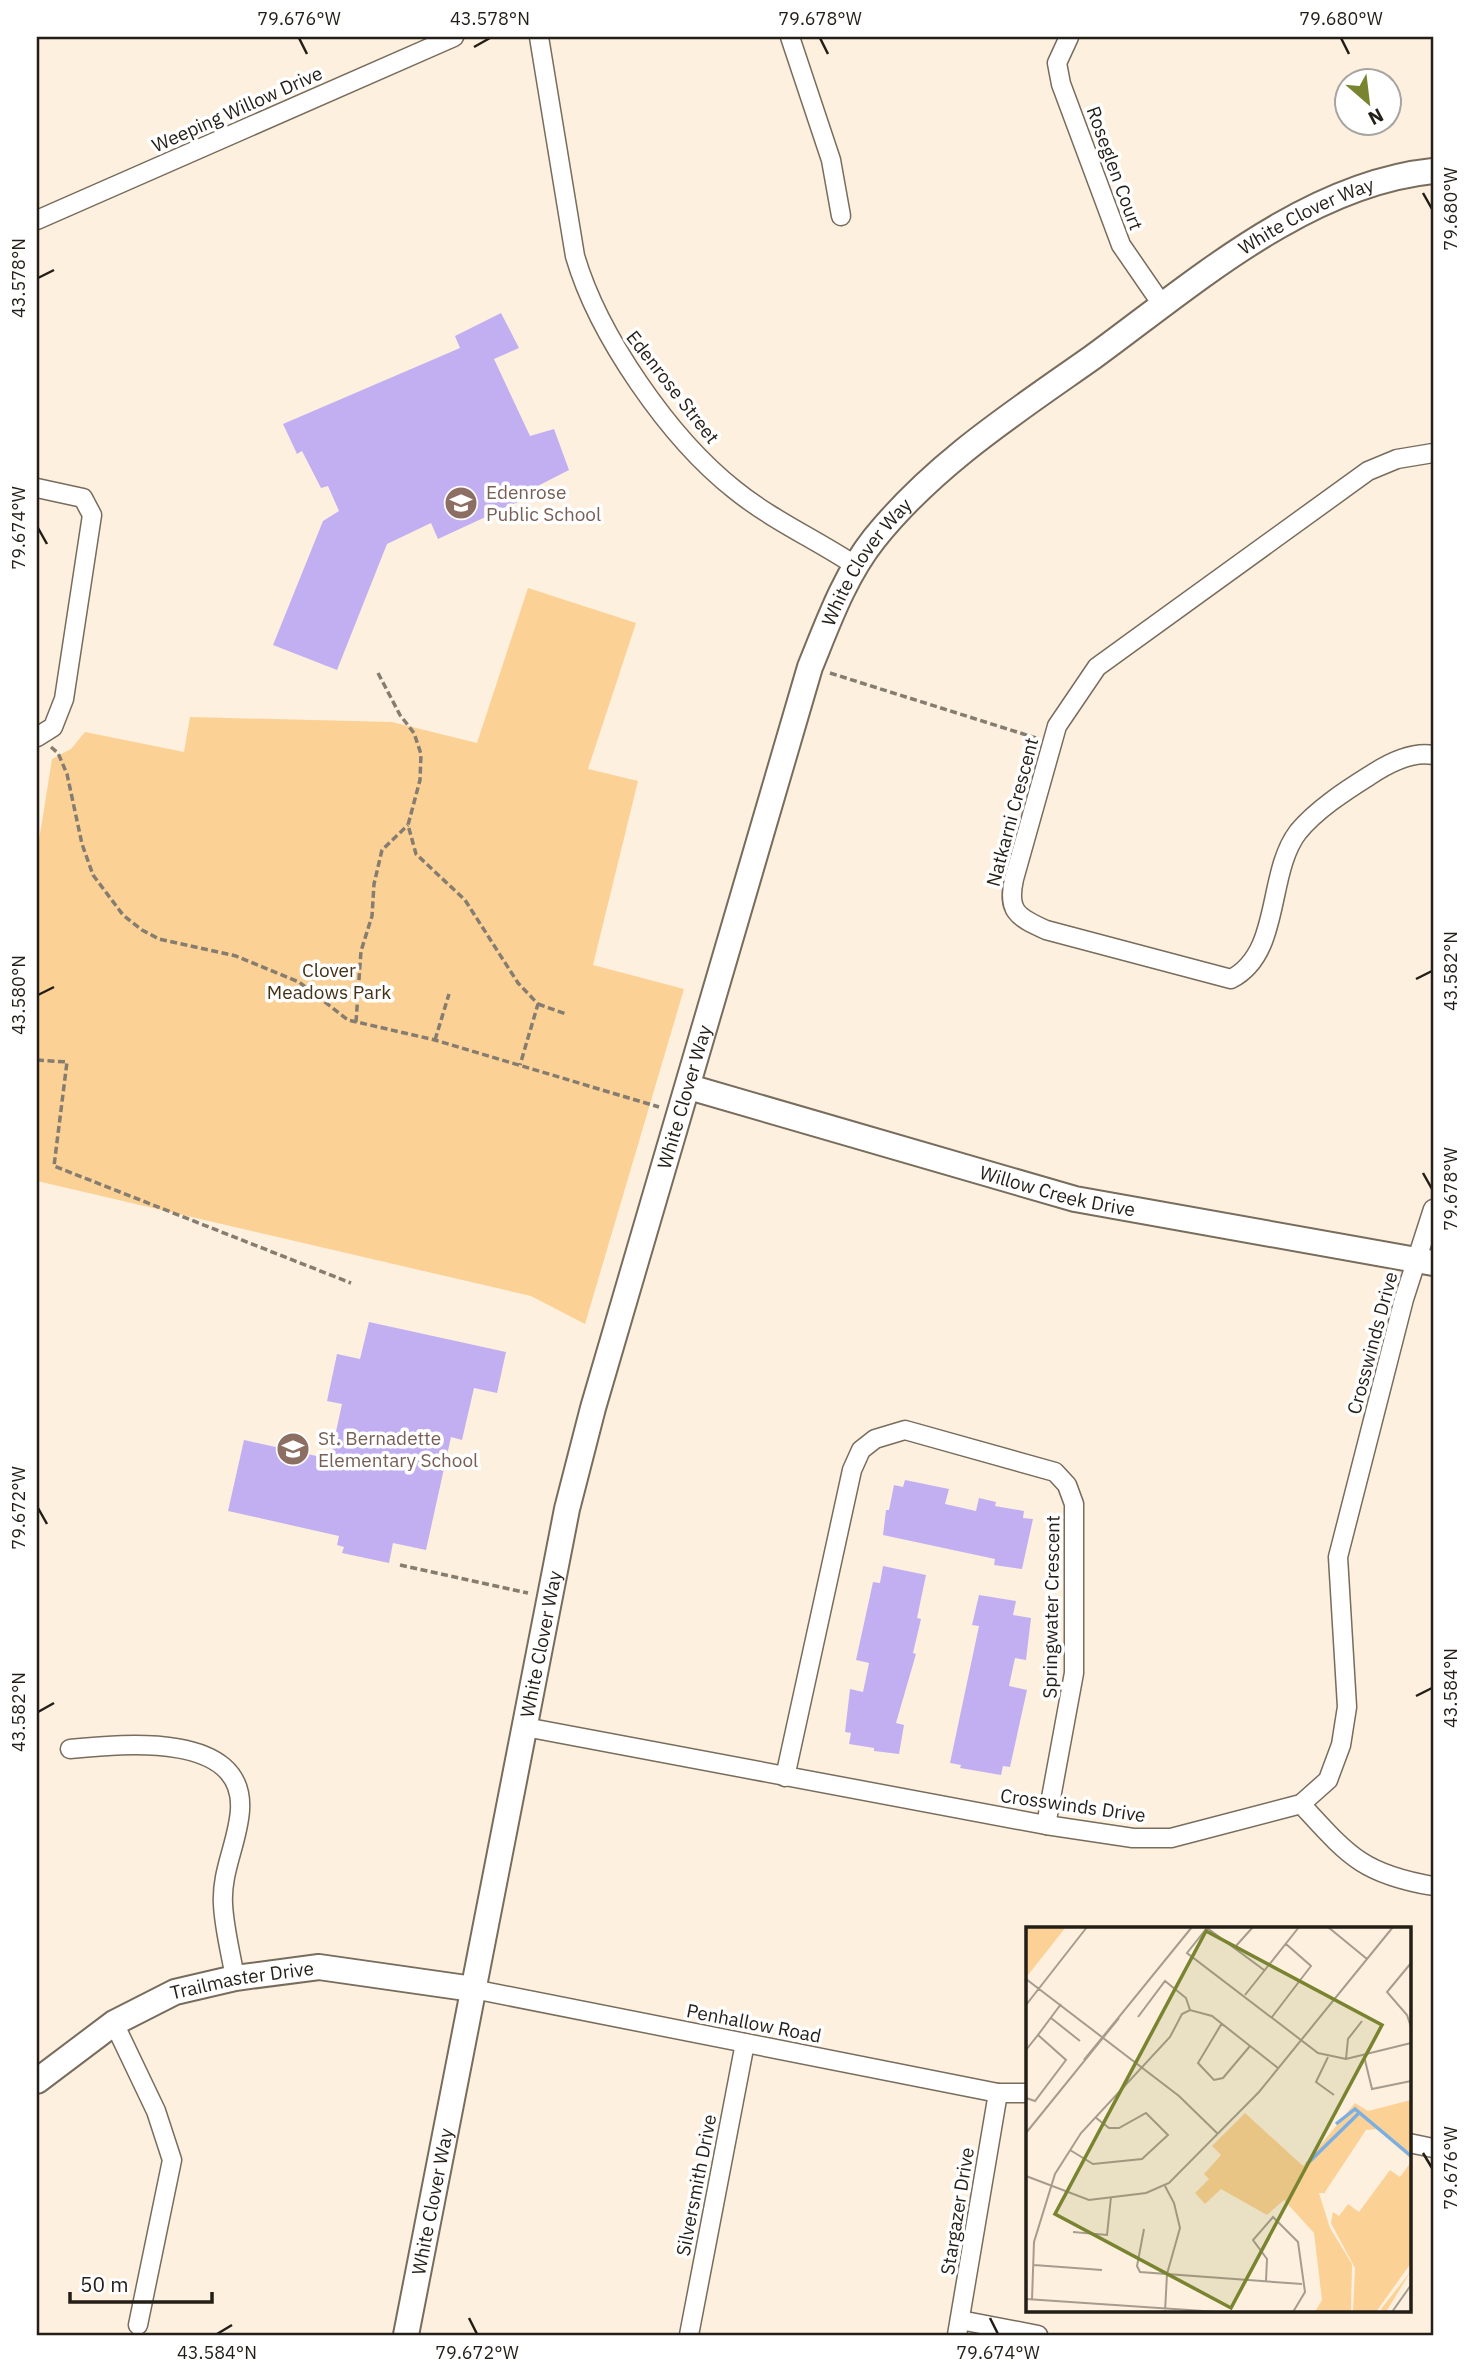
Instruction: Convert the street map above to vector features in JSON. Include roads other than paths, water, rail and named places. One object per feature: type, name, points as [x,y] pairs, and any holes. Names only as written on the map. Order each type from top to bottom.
[{"type":"street","name":"Weeping Willow Drive","points":[[37,220],[454,37]]},
{"type":"street","name":"Edenrose Street","points":[[539,37],[575,256],[581,278],[611,342],[664,415],[704,461],[735,490],[856,566]]},
{"type":"street","points":[[790,37],[831,160],[841,216]]},
{"type":"street","name":"Roseglen Court","points":[[1069,37],[1057,63],[1061,84],[1121,245],[1163,306]]},
{"type":"street","name":"White Clover Way","points":[[406,2335],[567,1509],[593,1408],[810,667],[836,601],[856,566],[886,525],[930,478],[983,436],[1163,306],[1254,243],[1305,212],[1375,184],[1433,171]]},
{"type":"street","name":"Natkarni Crescent","points":[[1433,453],[1397,459],[1368,471],[1097,667],[1057,726],[1051,742],[1014,879],[1010,897],[1013,908],[1026,921],[1046,930],[1231,979],[1246,971],[1259,952],[1281,870],[1297,833],[1327,805],[1387,765],[1422,753],[1433,755]]},
{"type":"street","points":[[37,488],[83,498],[92,515],[64,699],[53,727],[38,737]]},
{"type":"street","name":"Willow Creek Drive","points":[[689,1087],[1075,1199],[1425,1261]]},
{"type":"street","name":"Crosswinds Drive","points":[[525,1727],[1046,1825],[1133,1838],[1171,1838],[1301,1804],[1328,1780],[1341,1745],[1347,1706],[1338,1557],[1425,1261],[1433,1209]]},
{"type":"street","name":"Springwater Crescent","points":[[785,1777],[852,1470],[861,1450],[875,1439],[905,1430],[1055,1472],[1068,1485],[1074,1504],[1074,1673],[1046,1825]]},
{"type":"street","points":[[70,1749],[131,1743],[211,1756],[227,1768],[240,1787],[240,1812],[224,1881],[223,1904],[235,1978]]},
{"type":"street","points":[[1301,1804],[1337,1843],[1365,1867],[1401,1880],[1433,1886]]},
{"type":"street","name":"Trailmaster Drive","points":[[37,2081],[114,2023],[175,1992],[235,1978],[319,1967],[473,1989]]},
{"type":"street","name":"Penhallow Road","points":[[473,1989],[998,2093],[1026,2093]]},
{"type":"street","points":[[114,2023],[156,2111],[172,2160],[138,2325]]},
{"type":"street","name":"Silversmith Drive","points":[[689,2335],[745,2043]]},
{"type":"street","name":"Stargazer Drive","points":[[959,2328],[998,2093]]},
{"type":"street","points":[[1410,2143],[1433,2148]]},
{"type":"street","points":[[959,2328],[1038,2335]]},
{"type":"place","name":"Edenrose Public School","points":[[461,503]]},
{"type":"place","name":"St. Bernadette Elementary School","points":[[293,1449]]},
{"type":"park label","name":"Clover Meadows Park","points":[[329,981]]}]
